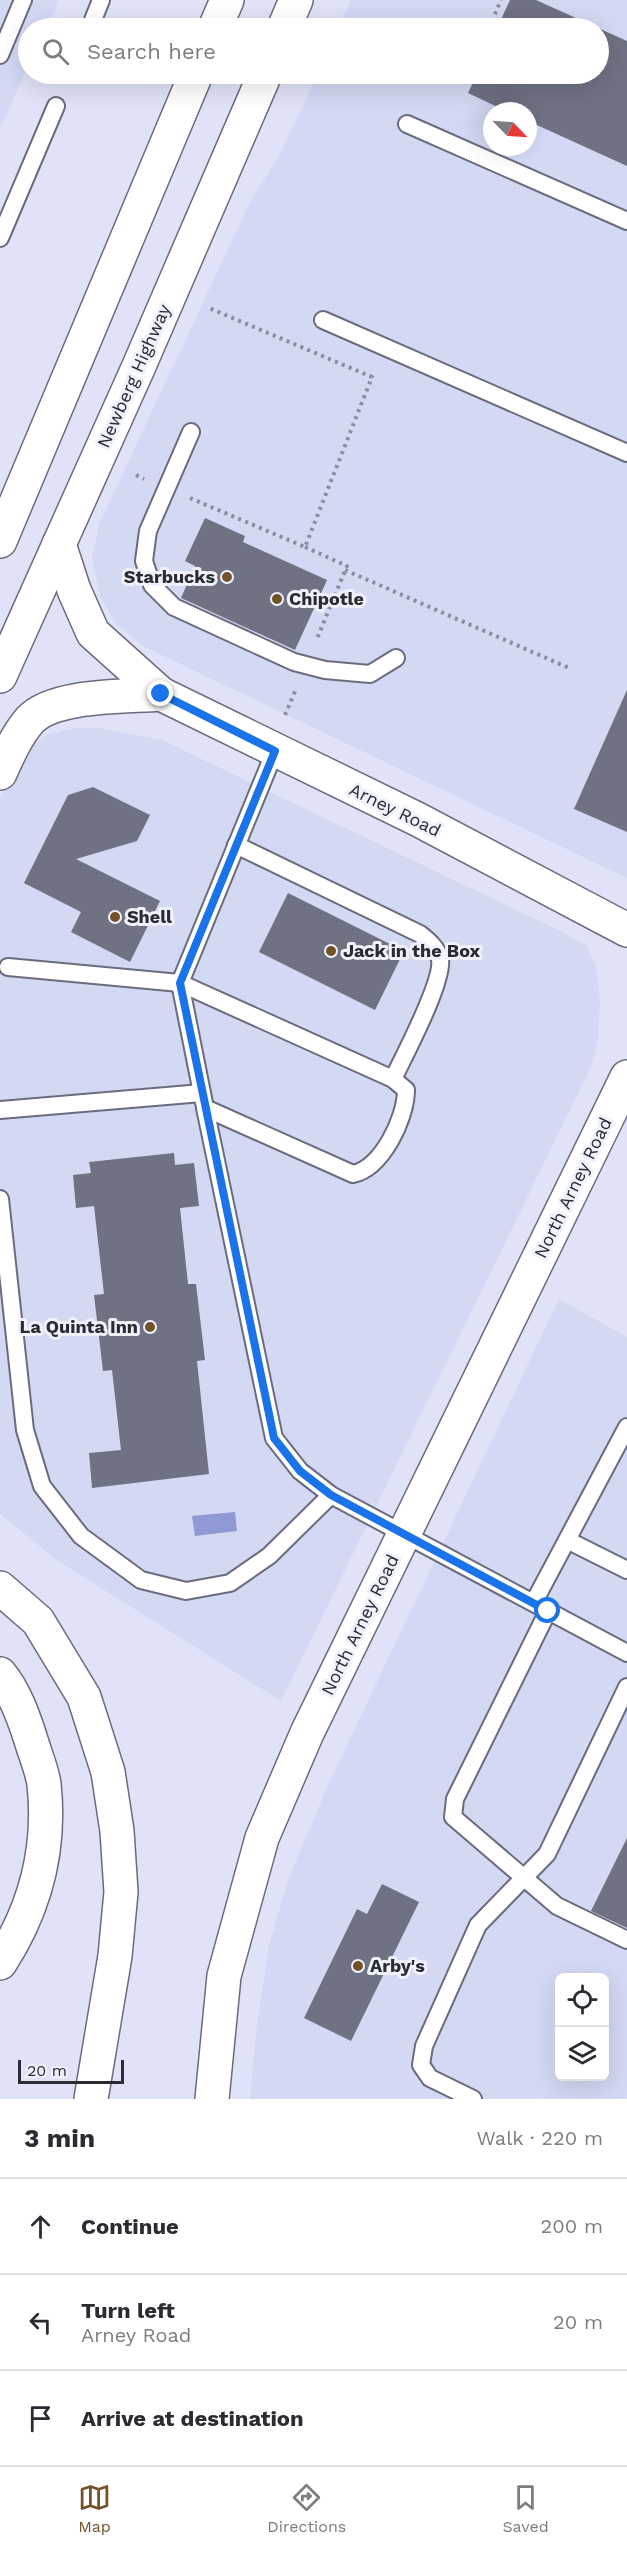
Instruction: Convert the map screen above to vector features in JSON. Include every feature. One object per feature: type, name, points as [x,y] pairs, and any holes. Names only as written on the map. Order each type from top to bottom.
[{"type":"main road","points":[[219,18],[227,0]]},
{"type":"main road","points":[[288,18],[296,0]]},
{"type":"main road","points":[[0,541],[192,84]]},
{"type":"main road","name":"Newberg Highway","points":[[0,676],[261,84]]},
{"type":"main road","name":"Arney Road","points":[[59,544],[74,590],[93,633],[161,694],[417,819],[627,930]]},
{"type":"main road","points":[[0,773],[11,749],[31,718],[70,700],[161,694]]},
{"type":"main road","name":"North Arney Road","points":[[212,2099],[224,1976],[262,1838],[307,1733],[627,1077]]},
{"type":"main road","points":[[0,1588],[39,1621],[84,1697],[108,1772],[117,1831],[121,1892],[115,1956],[91,2099]]},
{"type":"main road","points":[[0,1674],[26,1722],[44,1783],[45,1844],[36,1890],[17,1936],[0,1963]]},
{"type":"lane","points":[[0,55],[23,0]]},
{"type":"lane","points":[[94,18],[101,0]]},
{"type":"lane","points":[[0,238],[56,106]]},
{"type":"lane","points":[[407,124],[627,221]]},
{"type":"lane","points":[[323,320],[627,453]]},
{"type":"lane","points":[[191,432],[148,531],[144,561],[152,585],[174,607],[294,662],[325,670],[370,674],[396,658]]},
{"type":"lane","points":[[275,751],[180,983],[274,1438],[300,1471],[331,1495],[405,1532],[627,1653]]},
{"type":"lane","points":[[236,845],[420,934],[432,943],[440,960],[436,985],[393,1079]]},
{"type":"lane","points":[[0,1110],[204,1100],[353,1174],[365,1171],[378,1161],[406,1106],[406,1090],[393,1079],[180,983],[8,967]]},
{"type":"lane","points":[[0,1199],[25,1430],[42,1485],[81,1536],[141,1580],[186,1591],[230,1583],[269,1556],[331,1495]]},
{"type":"lane","points":[[534,1602],[627,1427]]},
{"type":"lane","points":[[567,1540],[627,1570]]},
{"type":"lane","points":[[548,1611],[455,1800],[453,1817],[557,1906],[627,1940]]},
{"type":"lane","points":[[473,2099],[430,2078],[421,2065],[424,2046],[478,1926],[547,1854],[627,1687]]},
{"type":"path","points":[[493,18],[501,0]]},
{"type":"path","points":[[136,475],[305,547],[372,377],[209,308]]},
{"type":"path","points":[[345,570],[569,668]]},
{"type":"shaded area","points":[[0,0],[59,0],[51,18],[18,18],[18,84],[20,84],[0,129]]},
{"type":"shaded area","points":[[351,0],[627,0],[627,878],[143,646],[115,623],[100,596],[92,557],[100,522],[252,198],[278,158],[313,84],[609,84],[609,18],[343,18]]},
{"type":"shaded area","points":[[75,728],[99,728],[162,740],[558,930],[587,946],[597,970],[600,1002],[598,1039],[591,1067],[281,1701],[58,1561],[0,1514],[0,797],[22,755],[46,735]]},
{"type":"shaded area","points":[[559,1299],[627,1337],[627,2099],[250,2099],[256,2032],[269,1945],[289,1877],[329,1783]]},
{"type":"water","points":[[235,1512],[237,1531],[195,1536],[192,1516]]},
{"type":"building","points":[[510,0],[536,0],[576,18],[502,18]]},
{"type":"building","points":[[609,33],[627,41],[627,166],[537,125],[537,102],[487,102],[468,93],[472,84],[609,84]]},
{"type":"building","points":[[205,518],[245,536],[243,542],[327,580],[295,650],[181,598],[195,566],[185,561]]},
{"type":"building","points":[[627,690],[627,832],[574,809]]},
{"type":"building","points":[[93,787],[150,815],[137,841],[76,859],[160,901],[130,962],[71,932],[81,912],[24,883],[68,795]]},
{"type":"building","name":"Jack in the Box","points":[[288,893],[404,951],[375,1010],[259,952]]},
{"type":"building","name":"La Quinta Inn","points":[[174,1153],[175,1165],[194,1163],[199,1206],[180,1208],[188,1284],[196,1284],[205,1360],[197,1361],[209,1474],[92,1488],[89,1453],[121,1450],[112,1370],[103,1371],[94,1295],[104,1294],[94,1206],[76,1208],[73,1175],[91,1173],[89,1162]]},
{"type":"building","points":[[627,1838],[627,1928],[591,1911]]},
{"type":"building","name":"Arby's","points":[[382,1884],[419,1902],[351,2041],[304,2018],[357,1909],[367,1914]]},
{"type":"place","name":"Starbucks","points":[[227,577]]},
{"type":"place","name":"Chipotle","points":[[277,599]]},
{"type":"place","name":"Shell","points":[[115,917]]},
{"type":"place","name":"Jack in the Box","points":[[331,951]]},
{"type":"place","name":"La Quinta Inn","points":[[150,1327]]},
{"type":"place","name":"Arby's","points":[[358,1966]]},
{"type":"route","points":[[161,694],[275,751],[180,983],[274,1438],[300,1471],[331,1495],[405,1532],[548,1611]]}]
